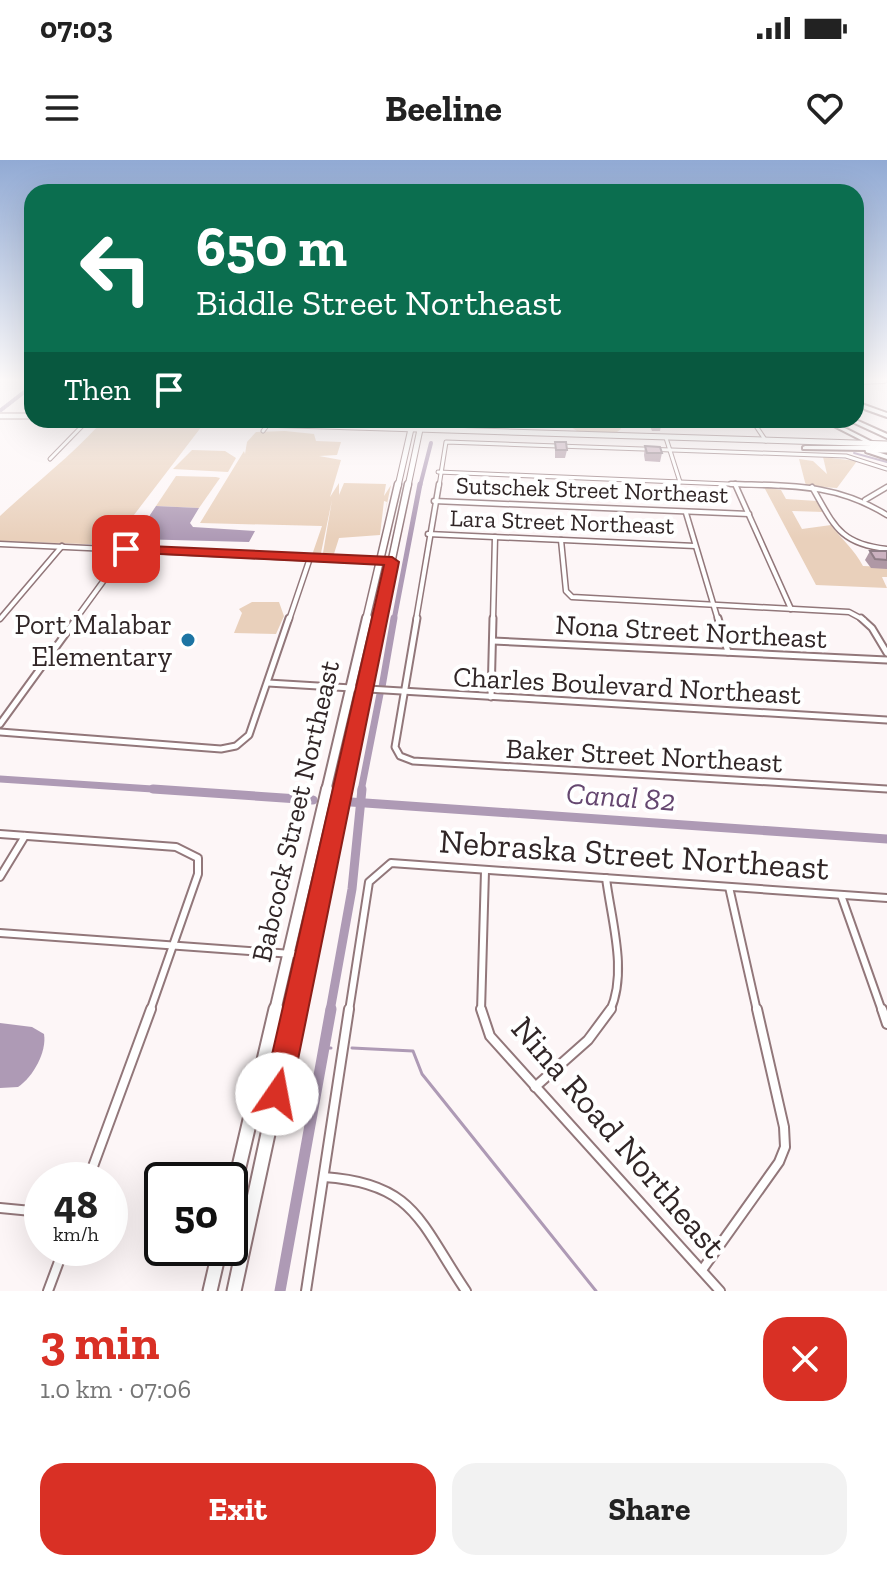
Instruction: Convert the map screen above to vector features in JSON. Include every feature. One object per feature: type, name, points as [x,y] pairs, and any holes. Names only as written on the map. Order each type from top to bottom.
[{"type":"highway","points":[[843,443],[856,440],[852,434]]},
{"type":"highway","points":[[852,434],[884,450]]},
{"type":"highway","points":[[805,448],[884,450]]},
{"type":"highway","points":[[862,450],[884,450]]},
{"type":"main road","name":"Babcock Street Northeast","points":[[234,1291],[364,689],[394,500],[409,434]]},
{"type":"main road","name":"Babcock Street Northeast","points":[[240,1162],[351,688],[402,506],[419,434]]},
{"type":"main road","points":[[443,434],[539,441],[753,443],[862,450]]},
{"type":"main road","points":[[541,434],[667,443]]},
{"type":"main road","points":[[539,441],[556,434]]},
{"type":"main road","points":[[766,444],[871,443]]},
{"type":"main road","points":[[394,500],[402,506]]},
{"type":"main road","points":[[210,1291],[216,1266]]},
{"type":"street","points":[[50,459],[75,434]]},
{"type":"street","points":[[753,443],[757,434]]},
{"type":"street","points":[[760,434],[771,453]]},
{"type":"street","points":[[403,693],[438,472],[446,442],[539,441]]},
{"type":"street","points":[[680,482],[667,443],[771,453],[852,456],[887,469]]},
{"type":"street","points":[[438,472],[833,489],[864,501],[887,515]]},
{"type":"street","points":[[735,484],[791,609]]},
{"type":"street","points":[[812,487],[843,538],[851,544],[887,549]]},
{"type":"street","points":[[864,501],[887,487]]},
{"type":"street","name":"Sutschek Street Northeast","points":[[434,501],[749,514]]},
{"type":"street","points":[[686,513],[728,652]]},
{"type":"street","name":"Lara Street Northeast","points":[[428,534],[695,546]]},
{"type":"street","points":[[491,697],[495,537]]},
{"type":"street","points":[[561,540],[566,591],[572,597],[849,612],[863,617],[874,627],[887,653]]},
{"type":"street","points":[[0,544],[386,561]]},
{"type":"street","points":[[0,619],[62,546]]},
{"type":"street","points":[[0,724],[126,549]]},
{"type":"street","points":[[0,732],[221,749],[236,746],[249,735],[310,558]]},
{"type":"street","name":"Nona Street Northeast","points":[[493,641],[887,660]]},
{"type":"street","name":"Charles Boulevard Northeast","points":[[268,683],[887,720]]},
{"type":"street","name":"Baker Street Northeast","points":[[403,693],[395,747],[400,756],[413,761],[887,789]]},
{"type":"street","points":[[0,834],[176,847],[194,853],[198,858],[198,874],[174,947],[95,1162]]},
{"type":"street","points":[[0,877],[25,836]]},
{"type":"street","name":"Nebraska Street Northeast","points":[[324,1177],[369,882],[379,870],[391,863],[887,898]]},
{"type":"street","name":"Nina Road Northeast","points":[[485,871],[481,1011],[490,1036],[720,1291]]},
{"type":"street","points":[[535,1087],[592,1033],[613,1005],[616,977],[606,878]]},
{"type":"street","points":[[702,1270],[779,1162],[785,1147],[784,1127],[729,887]]},
{"type":"street","points":[[841,895],[887,1024]]},
{"type":"street","points":[[0,933],[307,955]]},
{"type":"street","points":[[306,1291],[324,1177],[371,1180],[395,1192],[406,1202],[466,1291]]},
{"type":"street","points":[[0,1208],[24,1210]]},
{"type":"street","points":[[48,1291],[57,1266]]},
{"type":"shaded area","points":[[90,434],[196,434],[111,545],[0,541],[0,516]]},
{"type":"shaded area","points":[[254,434],[312,434],[316,441],[341,442],[337,455],[319,456],[341,460],[330,497],[339,483],[339,495],[344,483],[386,484],[384,496],[391,485],[384,518],[387,502],[384,501],[380,535],[339,538],[333,557],[323,553],[332,500],[321,553],[323,556],[312,555],[322,526],[200,523],[244,451],[245,454],[247,442]]},
{"type":"shaded area","points":[[192,450],[225,451],[236,458],[228,472],[173,469]]},
{"type":"shaded area","points":[[823,457],[857,461],[837,488],[806,486],[799,459],[813,461],[827,474]]},
{"type":"shaded area","points":[[176,476],[220,478],[199,508],[156,506]]},
{"type":"shaded area","points":[[764,487],[781,490],[786,499],[817,501],[824,512],[792,511],[802,529],[831,525],[863,566],[887,567],[887,577],[882,577],[887,588],[816,585]]},
{"type":"shaded area","points":[[156,506],[199,508],[190,523],[193,527],[255,531],[249,542],[134,539]]},
{"type":"shaded area","points":[[252,602],[279,602],[284,616],[276,634],[234,633],[242,613],[239,609]]},
{"type":"shaded area","points":[[0,1023],[32,1027],[44,1034],[38,1064],[18,1087],[0,1088]]},
{"type":"building","points":[[555,442],[566,442],[567,450],[556,450]]},
{"type":"building","points":[[645,446],[660,447],[662,453],[647,453]]},
{"type":"building","points":[[870,551],[887,551],[887,560],[875,559]]},
{"type":"waterway","points":[[420,486],[431,443]]},
{"type":"waterway","points":[[854,453],[887,462]]},
{"type":"waterway","points":[[394,620],[420,484]]},
{"type":"waterway","points":[[382,687],[394,618]]},
{"type":"waterway","points":[[361,791],[380,694]]},
{"type":"waterway","name":"Canal 82","points":[[0,779],[163,790]]},
{"type":"waterway","name":"Canal 82","points":[[153,789],[163,790]]},
{"type":"waterway","points":[[361,803],[362,789]]},
{"type":"waterway","name":"Canal 82","points":[[163,790],[183,791]]},
{"type":"waterway","name":"Canal 82","points":[[163,790],[313,800]]},
{"type":"waterway","name":"Canal 82","points":[[351,802],[361,803]]},
{"type":"waterway","points":[[330,1011],[352,889],[361,803]]},
{"type":"waterway","name":"Canal 82","points":[[361,803],[887,839]]},
{"type":"waterway","points":[[280,1291],[331,1009]]},
{"type":"waterway","points":[[324,1048],[331,1048]]},
{"type":"waterway","points":[[352,1048],[413,1051],[422,1074],[596,1291]]},
{"type":"place","name":"Port Malabar Elementary","points":[[188,640]]},
{"type":"route","points":[[126,549],[392,562],[277,1094]]}]
